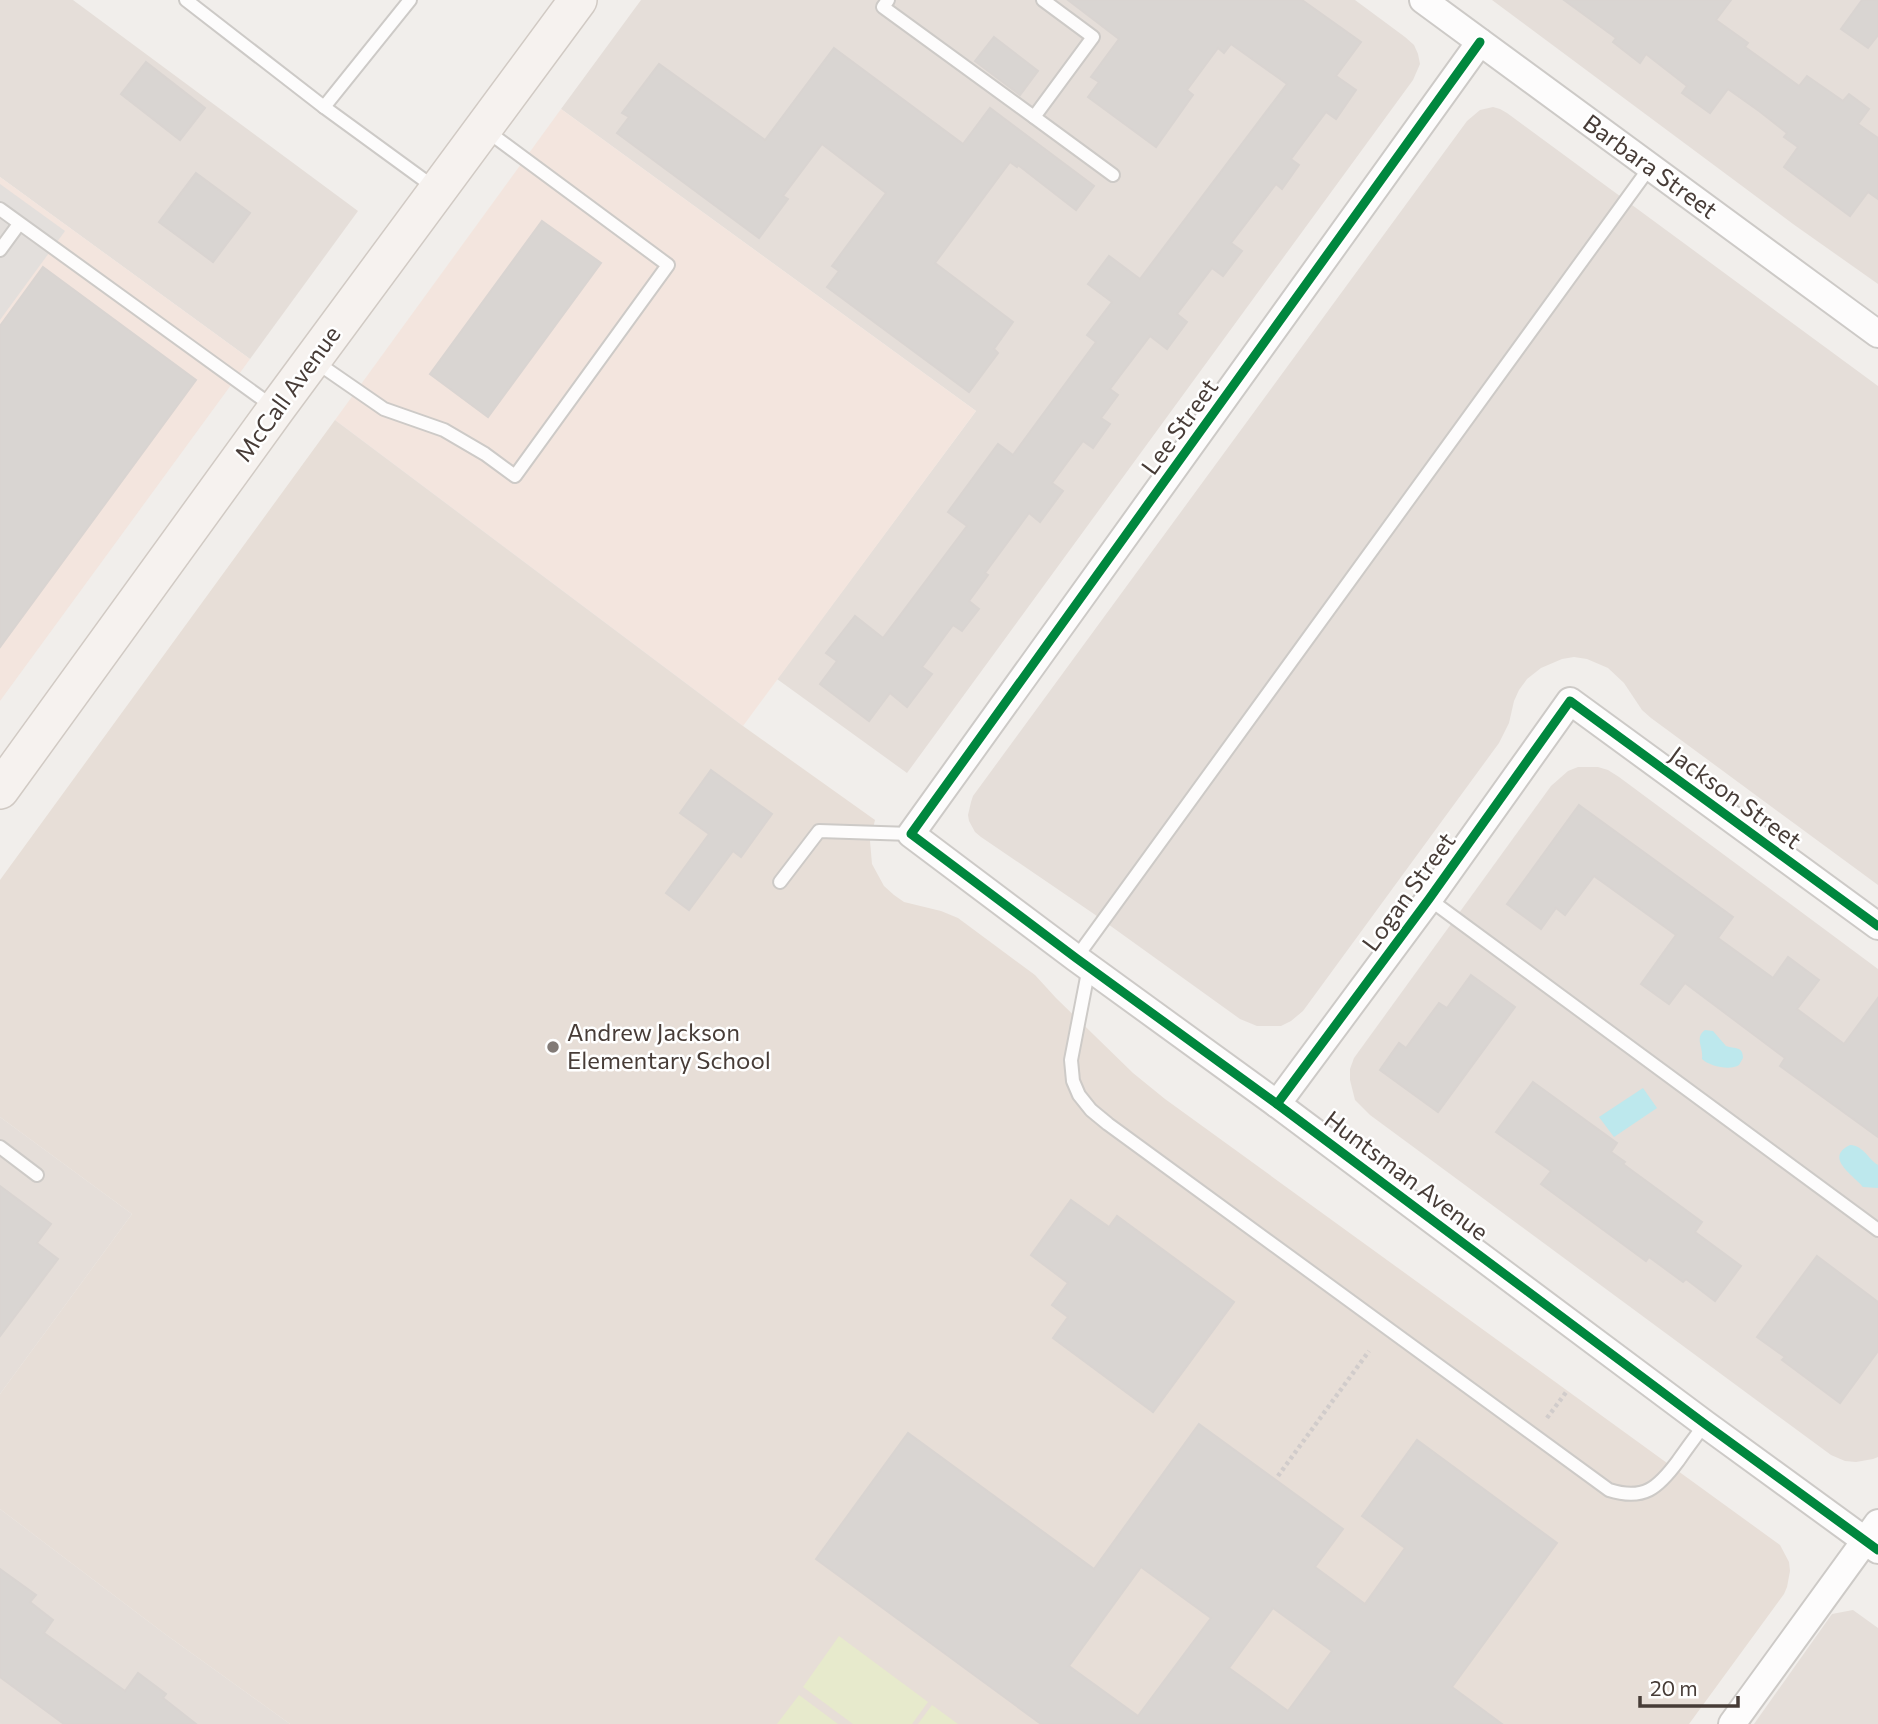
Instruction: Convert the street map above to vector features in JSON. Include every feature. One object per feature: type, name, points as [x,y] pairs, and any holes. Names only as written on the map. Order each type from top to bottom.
[{"type":"main road","name":"McCall Avenue","points":[[0,790],[276,409],[578,0]]},
{"type":"street","name":"Barbara Street","points":[[1423,0],[1878,334]]},
{"type":"street","name":"Lee Street","points":[[911,834],[1480,42]]},
{"type":"street","name":"Logan Street","points":[[1277,1104],[1570,701]]},
{"type":"street","name":"Jackson Street","points":[[1570,701],[1878,926]]},
{"type":"street","name":"Huntsman Avenue","points":[[911,834],[1705,1424],[1874,1538]]},
{"type":"street","points":[[1732,1724],[1874,1538]]},
{"type":"lane","points":[[186,0],[324,107],[438,190]]},
{"type":"lane","points":[[888,0],[883,7],[1113,175]]},
{"type":"lane","points":[[1034,117],[1093,37],[1043,0]]},
{"type":"lane","points":[[324,107],[405,2]]},
{"type":"lane","points":[[313,360],[384,409],[444,430],[485,454],[515,476],[668,265],[484,129]]},
{"type":"lane","points":[[1650,167],[1082,962],[1071,1060],[1073,1081],[1079,1095],[1091,1110],[1108,1124],[1609,1490],[1633,1495],[1656,1487],[1665,1479],[1705,1424]]},
{"type":"lane","points":[[0,209],[276,409]]},
{"type":"lane","points":[[0,250],[19,224]]},
{"type":"lane","points":[[780,882],[820,831],[911,834]]},
{"type":"lane","points":[[1429,898],[1878,1230]]},
{"type":"lane","points":[[0,1147],[37,1175]]},
{"type":"path","points":[[1278,1476],[1368,1351]]},
{"type":"path","points":[[1546,1419],[1567,1391]]},
{"type":"shaded area","points":[[0,0],[73,0],[358,211],[250,359],[0,177]]},
{"type":"shaded area","points":[[641,0],[1355,0],[1405,37],[1414,45],[1418,54],[1420,64],[1413,80],[907,773],[777,679],[976,411],[561,109]]},
{"type":"shaded area","points":[[1492,0],[1878,0],[1878,284],[1793,224]]},
{"type":"shaded area","points":[[1493,107],[1507,113],[1878,386],[1878,885],[1651,718],[1642,710],[1624,683],[1608,668],[1587,659],[1562,659],[1541,668],[1527,679],[1514,701],[1509,723],[1499,743],[1303,1011],[1281,1026],[1257,1026],[1240,1019],[981,837],[969,821],[971,802],[1467,121],[1480,110]]},
{"type":"shaded area","points":[[561,109],[976,411],[743,726],[335,420]]},
{"type":"shaded area","points":[[0,177],[250,359],[0,701]]},
{"type":"shaded area","points":[[0,184],[65,231],[0,320]]},
{"type":"shaded area","name":"Andrew Jackson Elementary School","points":[[335,420],[743,726],[875,820],[870,841],[872,864],[884,886],[894,895],[904,902],[958,918],[1035,975],[1133,1073],[1165,1099],[1780,1545],[1789,1562],[1790,1571],[1784,1594],[1689,1724],[290,1724],[165,1634],[0,1509],[0,1394],[132,1214],[0,1117],[0,880]]},
{"type":"shaded area","points":[[1578,767],[1598,767],[1619,777],[1878,969],[1878,1457],[1856,1462],[1831,1455],[1370,1115],[1355,1100],[1350,1080],[1354,1058],[1551,786],[1568,771]]},
{"type":"shaded area","points":[[0,1117],[132,1214],[0,1394]]},
{"type":"shaded area","points":[[0,1509],[165,1634],[290,1724],[0,1724]]},
{"type":"shaded area","points":[[1853,1610],[1878,1628],[1878,1724],[1754,1724],[1832,1614]]},
{"type":"green space","points":[[839,1636],[928,1702],[912,1724],[853,1724],[803,1687]]},
{"type":"green space","points":[[799,1695],[838,1724],[777,1724]]},
{"type":"green space","points":[[932,1705],[958,1724],[918,1724]]},
{"type":"water","points":[[1705,1030],[1713,1031],[1726,1046],[1740,1050],[1743,1058],[1739,1065],[1720,1067],[1702,1059],[1700,1036]]},
{"type":"water","points":[[1643,1088],[1657,1108],[1614,1137],[1599,1117]]},
{"type":"water","points":[[1850,1145],[1862,1150],[1878,1165],[1878,1188],[1863,1187],[1843,1167],[1840,1156],[1842,1150]]},
{"type":"building","points":[[1068,0],[1302,0],[1361,42],[1336,76],[1356,90],[1336,119],[1326,112],[1291,159],[1299,165],[1282,189],[1276,184],[1231,243],[1242,251],[1223,276],[1212,268],[1177,314],[1187,322],[1167,349],[1150,336],[1110,389],[1118,395],[1101,418],[1110,424],[1093,448],[1083,441],[1052,483],[1063,491],[1040,522],[1029,513],[985,573],[988,575],[969,601],[979,609],[962,631],[953,625],[922,667],[932,674],[907,707],[890,693],[869,721],[820,684],[837,661],[826,653],[855,616],[883,638],[967,526],[948,512],[998,444],[1013,455],[1096,342],[1087,335],[1112,302],[1088,284],[1109,256],[1140,279],[1287,84],[1231,44],[1224,53],[1218,48],[1187,90],[1193,95],[1156,147],[1088,97],[1099,82],[1091,77],[1119,39]]},
{"type":"building","points":[[1564,0],[1731,0],[1716,20],[1748,43],[1745,47],[1799,86],[1807,76],[1843,101],[1849,94],[1869,109],[1858,124],[1878,138],[1878,199],[1868,192],[1850,216],[1784,167],[1798,147],[1784,137],[1787,133],[1759,111],[1728,89],[1710,113],[1682,93],[1687,86],[1646,54],[1640,63],[1613,42],[1616,38]]},
{"type":"building","points":[[1862,0],[1878,0],[1878,35],[1868,48],[1841,29]]},
{"type":"building","points":[[994,37],[1038,71],[1020,95],[975,61]]},
{"type":"building","points":[[834,48],[963,144],[990,108],[1094,186],[1076,210],[1018,165],[1017,167],[1010,162],[935,263],[1013,322],[994,349],[998,353],[969,392],[827,287],[839,271],[832,266],[886,193],[822,144],[783,196],[788,199],[759,238],[617,133],[629,117],[622,113],[659,64],[765,140]]},
{"type":"building","points":[[146,62],[205,108],[180,140],[121,94]]},
{"type":"building","points":[[196,173],[250,213],[213,262],[159,222]]},
{"type":"building","points":[[542,221],[601,263],[488,417],[430,374]]},
{"type":"building","points":[[43,267],[196,380],[0,647],[0,326]]},
{"type":"building","points":[[711,770],[772,814],[741,857],[733,851],[689,910],[666,893],[709,834],[680,813]]},
{"type":"building","points":[[1579,805],[1733,917],[1718,938],[1773,978],[1788,957],[1819,980],[1797,1009],[1844,1044],[1878,998],[1878,1137],[1780,1066],[1785,1058],[1685,983],[1669,1004],[1641,984],[1676,935],[1594,876],[1565,915],[1556,908],[1541,929],[1507,904]]},
{"type":"building","points":[[1471,975],[1515,1007],[1438,1112],[1380,1070],[1399,1043],[1406,1048],[1439,1003],[1447,1008]]},
{"type":"building","points":[[1533,1082],[1617,1143],[1611,1152],[1625,1162],[1623,1164],[1702,1222],[1695,1232],[1741,1266],[1715,1301],[1686,1279],[1683,1282],[1649,1257],[1646,1261],[1541,1184],[1551,1171],[1496,1132]]},
{"type":"building","points":[[0,1186],[51,1224],[37,1243],[58,1259],[0,1336]]},
{"type":"building","points":[[1071,1200],[1109,1227],[1117,1216],[1234,1302],[1153,1412],[1053,1338],[1068,1317],[1052,1305],[1068,1283],[1031,1255]]},
{"type":"building","points":[[1817,1256],[1878,1302],[1878,1351],[1840,1403],[1782,1360],[1785,1357],[1757,1337]]},
{"type":"building","points":[[1199,1424],[1343,1529],[1315,1567],[1365,1604],[1405,1548],[1362,1516],[1417,1440],[1557,1543],[1452,1687],[1502,1724],[1041,1724],[816,1559],[908,1433],[1094,1569]],"holes":[[[1141,1567],[1211,1618],[1138,1716],[1069,1666]],[[1273,1608],[1332,1651],[1288,1711],[1229,1668]]]},
{"type":"building","points":[[0,1569],[36,1595],[30,1602],[53,1620],[44,1633],[125,1691],[138,1673],[166,1694],[163,1698],[196,1724],[64,1724],[0,1677]]},
{"type":"cycle path","points":[[1480,42],[911,834],[1878,1550]]},
{"type":"cycle path","points":[[1277,1104],[1429,899],[1570,701],[1878,926]]},
{"type":"place","name":"Andrew Jackson Elementary School","points":[[553,1047]]}]
